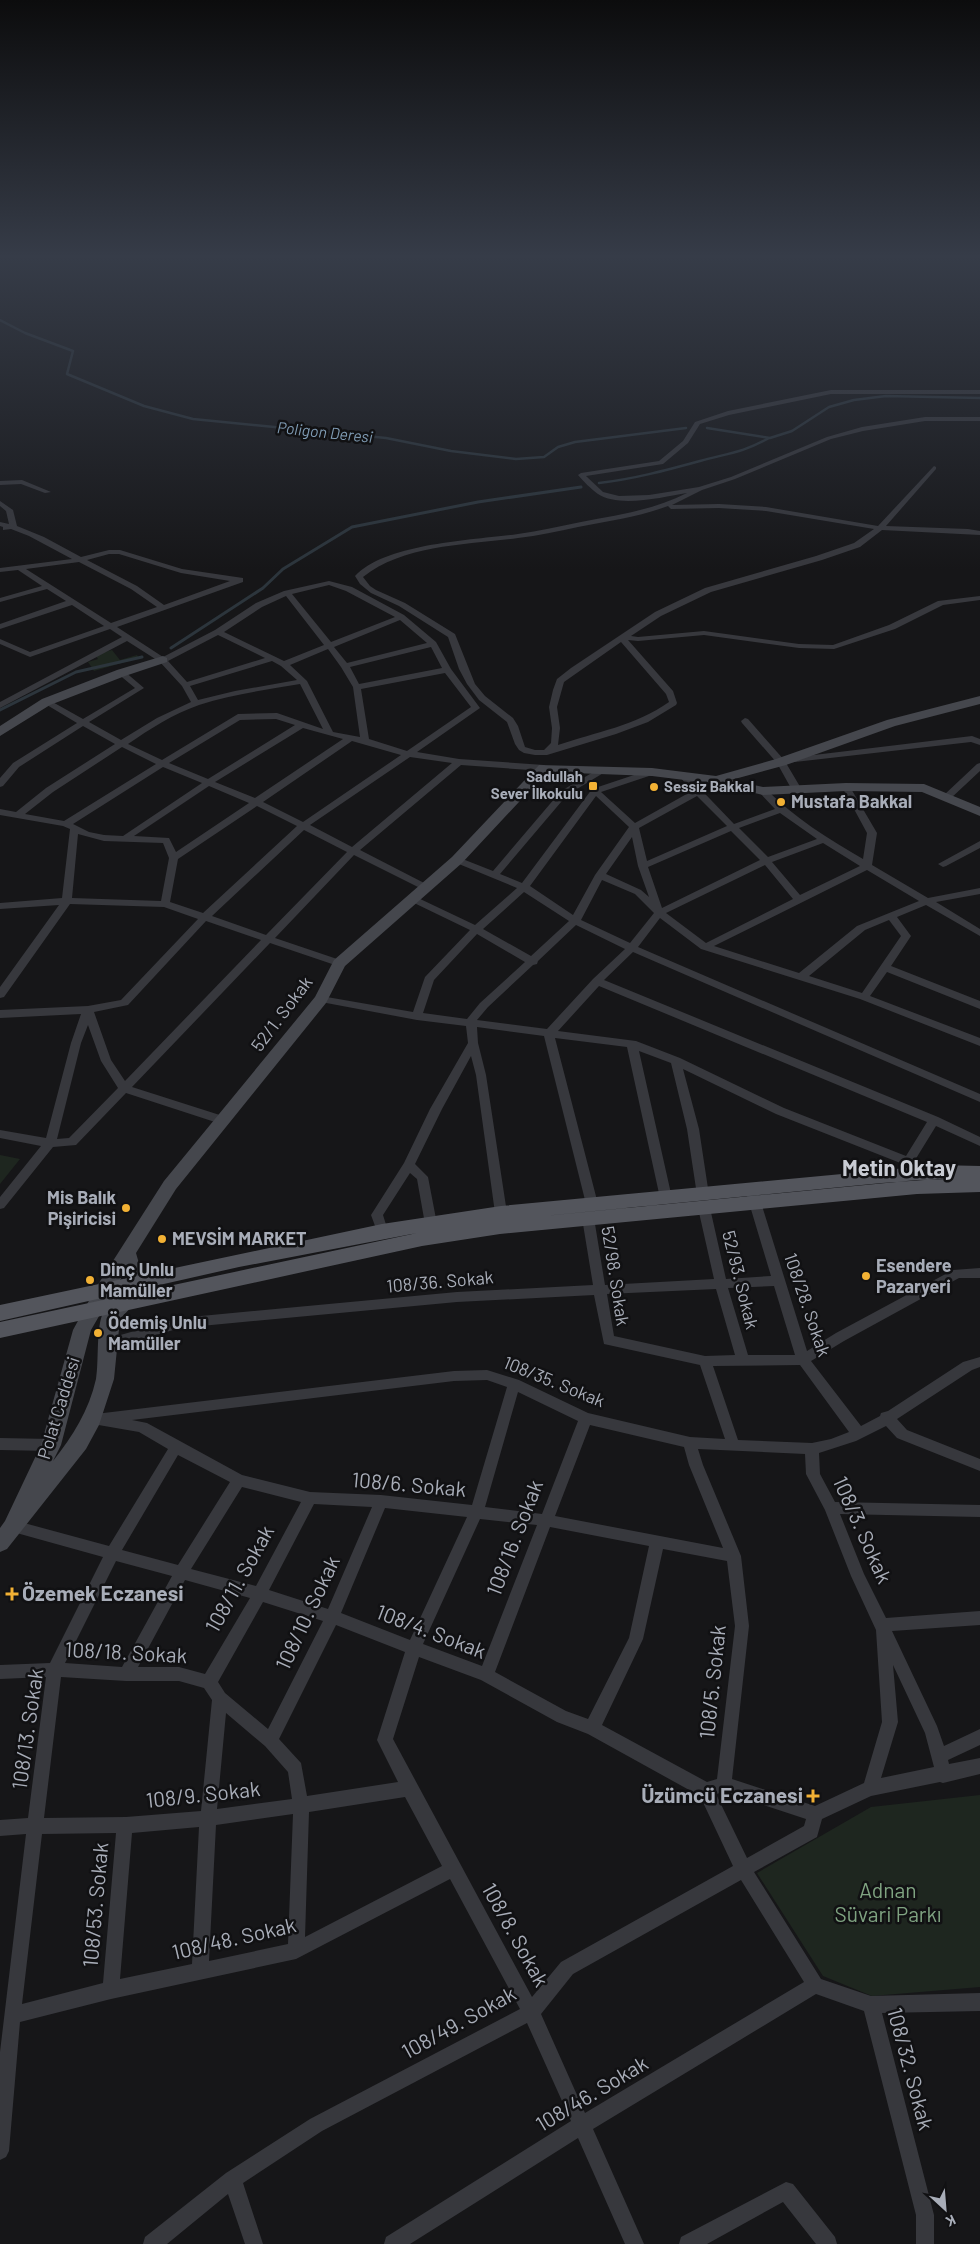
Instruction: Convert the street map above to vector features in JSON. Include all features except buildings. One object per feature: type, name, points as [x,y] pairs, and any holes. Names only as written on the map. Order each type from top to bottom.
[{"type":"main road","points":[[0,732],[46,702],[120,673],[163,660]]},
{"type":"main road","points":[[717,780],[781,762],[891,723],[979,701]]},
{"type":"main road","points":[[544,768],[652,772],[717,780],[763,791],[846,787],[924,788],[980,811]]},
{"type":"main road","name":"52/1. Sokak","points":[[102,1305],[127,1252],[170,1185],[321,999],[339,963],[413,899],[425,886],[458,860],[544,768]]},
{"type":"main road","points":[[754,1197],[938,1172],[980,1172]]},
{"type":"main road","points":[[0,1313],[77,1297],[102,1305],[151,1280],[382,1232],[501,1213],[590,1211],[754,1197],[917,1187],[980,1186]]},
{"type":"main road","points":[[0,1330],[66,1316],[102,1305],[422,1239],[666,1198],[703,1201]]},
{"type":"main road","points":[[127,1252],[132,1271],[151,1280]]},
{"type":"main road","name":"Polat Caddesi","points":[[13,1526],[52,1445],[82,1330],[102,1305]]},
{"type":"main road","name":"Polat Caddesi","points":[[0,1543],[79,1443],[92,1419],[105,1379],[108,1344],[102,1305]]},
{"type":"main road","points":[[66,1316],[75,1321],[82,1330]]},
{"type":"street","points":[[700,490],[619,498],[601,493],[581,475],[661,462],[686,442],[697,422],[772,404],[831,392],[980,392]]},
{"type":"street","points":[[660,508],[838,435],[909,420],[962,417],[980,419]]},
{"type":"street","points":[[547,752],[555,744],[556,728],[553,708],[560,681],[658,614],[708,590],[856,545],[880,528],[934,468]]},
{"type":"street","points":[[0,483],[22,482],[47,492]]},
{"type":"street","points":[[670,494],[678,502]]},
{"type":"street","points":[[0,503],[8,510],[13,526]]},
{"type":"street","points":[[624,638],[670,693],[673,703],[659,715],[643,722],[547,752],[528,751],[520,746],[513,723],[480,696],[467,678],[461,666],[452,636],[408,608],[367,587],[359,576],[366,569],[377,563],[424,550],[484,539],[540,532],[660,508],[708,504],[797,512],[880,528],[947,529],[980,533]]},
{"type":"street","points":[[0,524],[13,526],[80,560],[150,598],[163,608]]},
{"type":"street","points":[[0,530],[13,526]]},
{"type":"street","points":[[0,570],[22,569],[80,560],[109,552],[126,552],[180,571],[240,580],[30,655],[0,641]]},
{"type":"street","points":[[22,569],[163,660],[185,685],[196,703]]},
{"type":"street","points":[[0,1014],[88,1010],[124,1002],[204,918],[301,826],[405,754],[476,708],[448,670],[434,644],[401,617],[349,589],[329,583],[286,593],[259,605],[218,632],[163,660]]},
{"type":"street","points":[[0,600],[50,586]]},
{"type":"street","points":[[286,593],[330,646],[345,666],[356,686],[365,741]]},
{"type":"street","points":[[624,638],[638,639],[704,633],[820,648],[834,647],[892,627],[941,603],[980,598]]},
{"type":"street","points":[[0,627],[72,602]]},
{"type":"street","points":[[284,664],[401,617]]},
{"type":"street","points":[[218,632],[284,664],[303,682],[330,734]]},
{"type":"street","points":[[0,706],[128,637]]},
{"type":"street","points":[[345,666],[434,644]]},
{"type":"street","points":[[185,685],[271,659]]},
{"type":"street","points":[[356,686],[448,670]]},
{"type":"street","points":[[0,784],[16,765],[140,688],[120,673]]},
{"type":"street","points":[[18,815],[44,793],[146,728],[196,703],[248,691],[303,682]]},
{"type":"street","points":[[46,702],[122,744],[163,764],[256,802],[425,886]]},
{"type":"street","points":[[70,827],[163,764],[238,717],[276,716],[330,734],[365,741],[405,754],[459,762],[544,768]]},
{"type":"street","points":[[745,721],[781,762],[797,790]]},
{"type":"street","points":[[124,839],[208,783],[301,725]]},
{"type":"street","points":[[174,858],[350,738]]},
{"type":"street","points":[[781,762],[941,742],[972,739],[980,742]]},
{"type":"street","points":[[0,1134],[50,1143],[72,1142],[352,850],[459,762]]},
{"type":"street","points":[[947,797],[980,766]]},
{"type":"street","points":[[495,874],[564,793],[602,770]]},
{"type":"street","points":[[417,1016],[429,979],[476,929],[524,887],[595,791],[652,772]]},
{"type":"street","points":[[684,777],[731,828],[766,861],[799,900]]},
{"type":"street","points":[[846,787],[872,833],[867,866]]},
{"type":"street","points":[[595,791],[634,827],[643,866],[659,913]]},
{"type":"street","points":[[763,791],[781,810],[824,840],[980,933]]},
{"type":"street","points":[[501,1213],[481,1075],[473,1043],[471,1021],[484,1005],[533,962],[575,921],[600,875],[634,827],[698,792]]},
{"type":"street","points":[[643,866],[731,828],[781,810]]},
{"type":"street","points":[[0,812],[70,827],[86,834],[124,839],[166,840],[174,858],[165,904]]},
{"type":"street","points":[[0,995],[66,901],[70,827]]},
{"type":"street","points":[[549,1034],[597,981],[632,948],[659,913],[766,861],[824,840]]},
{"type":"street","points":[[943,864],[980,844]]},
{"type":"street","points":[[458,860],[524,887],[575,921],[632,948],[980,1098]]},
{"type":"street","points":[[705,947],[867,866]]},
{"type":"street","points":[[600,875],[638,892],[659,913],[705,947],[864,997],[980,1042]]},
{"type":"street","points":[[800,978],[861,928],[927,900],[980,891]]},
{"type":"street","points":[[413,899],[476,929],[533,962]]},
{"type":"street","points":[[0,906],[66,901],[165,904],[339,963]]},
{"type":"street","points":[[864,997],[906,936],[892,915]]},
{"type":"street","points":[[885,967],[980,1005]]},
{"type":"street","points":[[597,981],[979,1138]]},
{"type":"street","points":[[321,999],[417,1016],[471,1021],[549,1034],[632,1044],[676,1061],[780,1111],[908,1162],[934,1120]]},
{"type":"street","points":[[88,1010],[106,1061],[124,1088],[222,1120]]},
{"type":"street","points":[[0,1205],[50,1143],[76,1043],[88,1010]]},
{"type":"street","name":"52/98. Sokak","points":[[549,1034],[590,1211],[598,1290],[608,1340],[705,1361]]},
{"type":"street","points":[[382,1232],[377,1216],[409,1165],[436,1109],[473,1043]]},
{"type":"street","points":[[632,1044],[666,1198]]},
{"type":"street","name":"52/93. Sokak","points":[[676,1061],[693,1129],[703,1201],[721,1285],[743,1361]]},
{"type":"street","points":[[409,1165],[422,1177],[431,1224]]},
{"type":"street","name":"108/28. Sokak","points":[[754,1197],[803,1360],[858,1433]]},
{"type":"street","points":[[733,1444],[705,1361],[803,1360],[840,1337],[957,1273],[980,1273]]},
{"type":"street","name":"108/36. Sokak","points":[[108,1344],[180,1324],[458,1297],[778,1281]]},
{"type":"street","name":"108/35. Sokak","points":[[92,1419],[454,1376],[487,1375],[514,1384],[586,1418],[690,1443],[812,1449],[831,1446],[858,1433],[968,1366],[980,1362]]},
{"type":"street","name":"108/8. Sokak","points":[[514,1384],[477,1511],[414,1648],[385,1740],[409,1788],[531,2012],[580,2126],[635,2244]]},
{"type":"street","points":[[886,1417],[902,1434],[980,1464]]},
{"type":"street","name":"108/16. Sokak","points":[[486,1675],[544,1520],[586,1418]]},
{"type":"street","name":"108/6. Sokak","points":[[92,1419],[142,1427],[176,1448],[239,1480],[310,1498],[381,1501],[544,1520],[734,1556]]},
{"type":"street","name":"108/5. Sokak","points":[[690,1443],[696,1465],[734,1556],[742,1626],[724,1784]]},
{"type":"street","points":[[0,1444],[52,1445]]},
{"type":"street","name":"108/13. Sokak","points":[[0,2151],[12,2014],[54,1670],[113,1552],[176,1448]]},
{"type":"street","name":"108/3. Sokak","points":[[812,1449],[813,1474],[831,1508],[858,1576],[932,1731],[940,1756],[943,1775]]},
{"type":"street","points":[[126,1674],[182,1571],[239,1480]]},
{"type":"street","name":"108/11. Sokak","points":[[209,1682],[260,1594],[310,1498]]},
{"type":"street","name":"108/10. Sokak","points":[[270,1741],[332,1617],[381,1501]]},
{"type":"street","points":[[831,1508],[980,1511]]},
{"type":"street","name":"108/4. Sokak","points":[[13,1526],[260,1594],[332,1617],[486,1675],[562,1717],[592,1728],[706,1790]]},
{"type":"street","points":[[592,1728],[636,1639],[657,1542]]},
{"type":"street","points":[[883,1625],[980,1618]]},
{"type":"street","name":"108/3. Sokak","points":[[870,1788],[890,1722],[883,1625]]},
{"type":"street","name":"108/18. Sokak","points":[[0,1672],[54,1670],[126,1674],[179,1674],[209,1682],[220,1698],[270,1741],[295,1768],[301,1805],[296,1952]]},
{"type":"street","points":[[200,1970],[208,1817],[220,1698]]},
{"type":"street","points":[[940,1756],[980,1737]]},
{"type":"street","points":[[815,1985],[744,1870],[706,1790],[724,1784],[815,1814],[870,1788],[943,1775],[980,1766]]},
{"type":"street","name":"108/9. Sokak","points":[[0,1828],[36,1825],[125,1825],[208,1817],[409,1788]]},
{"type":"street","name":"108/49. Sokak","points":[[152,2244],[232,2179],[316,2125],[531,2012],[567,1968],[811,1831],[815,1814]]},
{"type":"street","name":"108/53. Sokak","points":[[112,1990],[125,1825]]},
{"type":"street","name":"108/48. Sokak","points":[[12,2014],[200,1970],[296,1952],[453,1869]]},
{"type":"street","name":"108/32. Sokak","points":[[815,1985],[871,2006],[925,2215],[925,2244]]},
{"type":"street","name":"108/46. Sokak","points":[[393,2244],[580,2126],[815,1985]]},
{"type":"street","points":[[871,2006],[980,2002]]},
{"type":"street","points":[[232,2179],[254,2244]]},
{"type":"street","points":[[688,2244],[786,2191],[828,2244]]},
{"type":"green space","points":[[112,650],[120,660],[137,655],[139,658],[94,671],[88,662],[98,659],[95,655]]},
{"type":"green space","points":[[0,1155],[20,1159],[0,1184]]},
{"type":"green space","name":"Adnan Süvari Parkı","points":[[980,1795],[980,1987],[872,1996],[823,1976],[757,1873],[871,1807]]},
{"type":"waterway","name":"Poligon Deresi","points":[[70,361],[67,374],[144,406],[193,419],[386,438],[451,451],[516,459],[544,457],[558,447],[575,442],[686,428]]},
{"type":"waterway","name":"Poligon Deresi","points":[[707,428],[770,438],[792,431],[829,407],[854,400],[886,396],[980,398]]},
{"type":"waterway","points":[[599,483],[650,474],[735,452],[769,438]]},
{"type":"waterway","points":[[171,648],[263,588],[283,569],[352,527],[478,502],[581,487]]},
{"type":"waterway","points":[[0,710],[76,672],[142,657]]},
{"type":"place","name":"Sadullah Sever İlkokulu","points":[[593,786]]},
{"type":"place","name":"Sessiz Bakkal","points":[[654,787]]},
{"type":"place","name":"Mustafa Bakkal","points":[[781,802]]},
{"type":"place","name":"Mis Balık Pişiricisi","points":[[126,1208]]},
{"type":"place","name":"MEVSİM MARKET","points":[[162,1239]]},
{"type":"place","name":"Esendere Pazaryeri","points":[[866,1276]]},
{"type":"place","name":"Dinç Unlu Mamüller","points":[[90,1280]]},
{"type":"place","name":"Ödemiş Unlu Mamüller","points":[[98,1333]]},
{"type":"place","name":"Özemek Eczanesi","points":[[12,1594]]},
{"type":"place","name":"Üzümcü Eczanesi","points":[[813,1796]]},
{"type":"district","name":"Metin Oktay","points":[[899,1168]]}]
